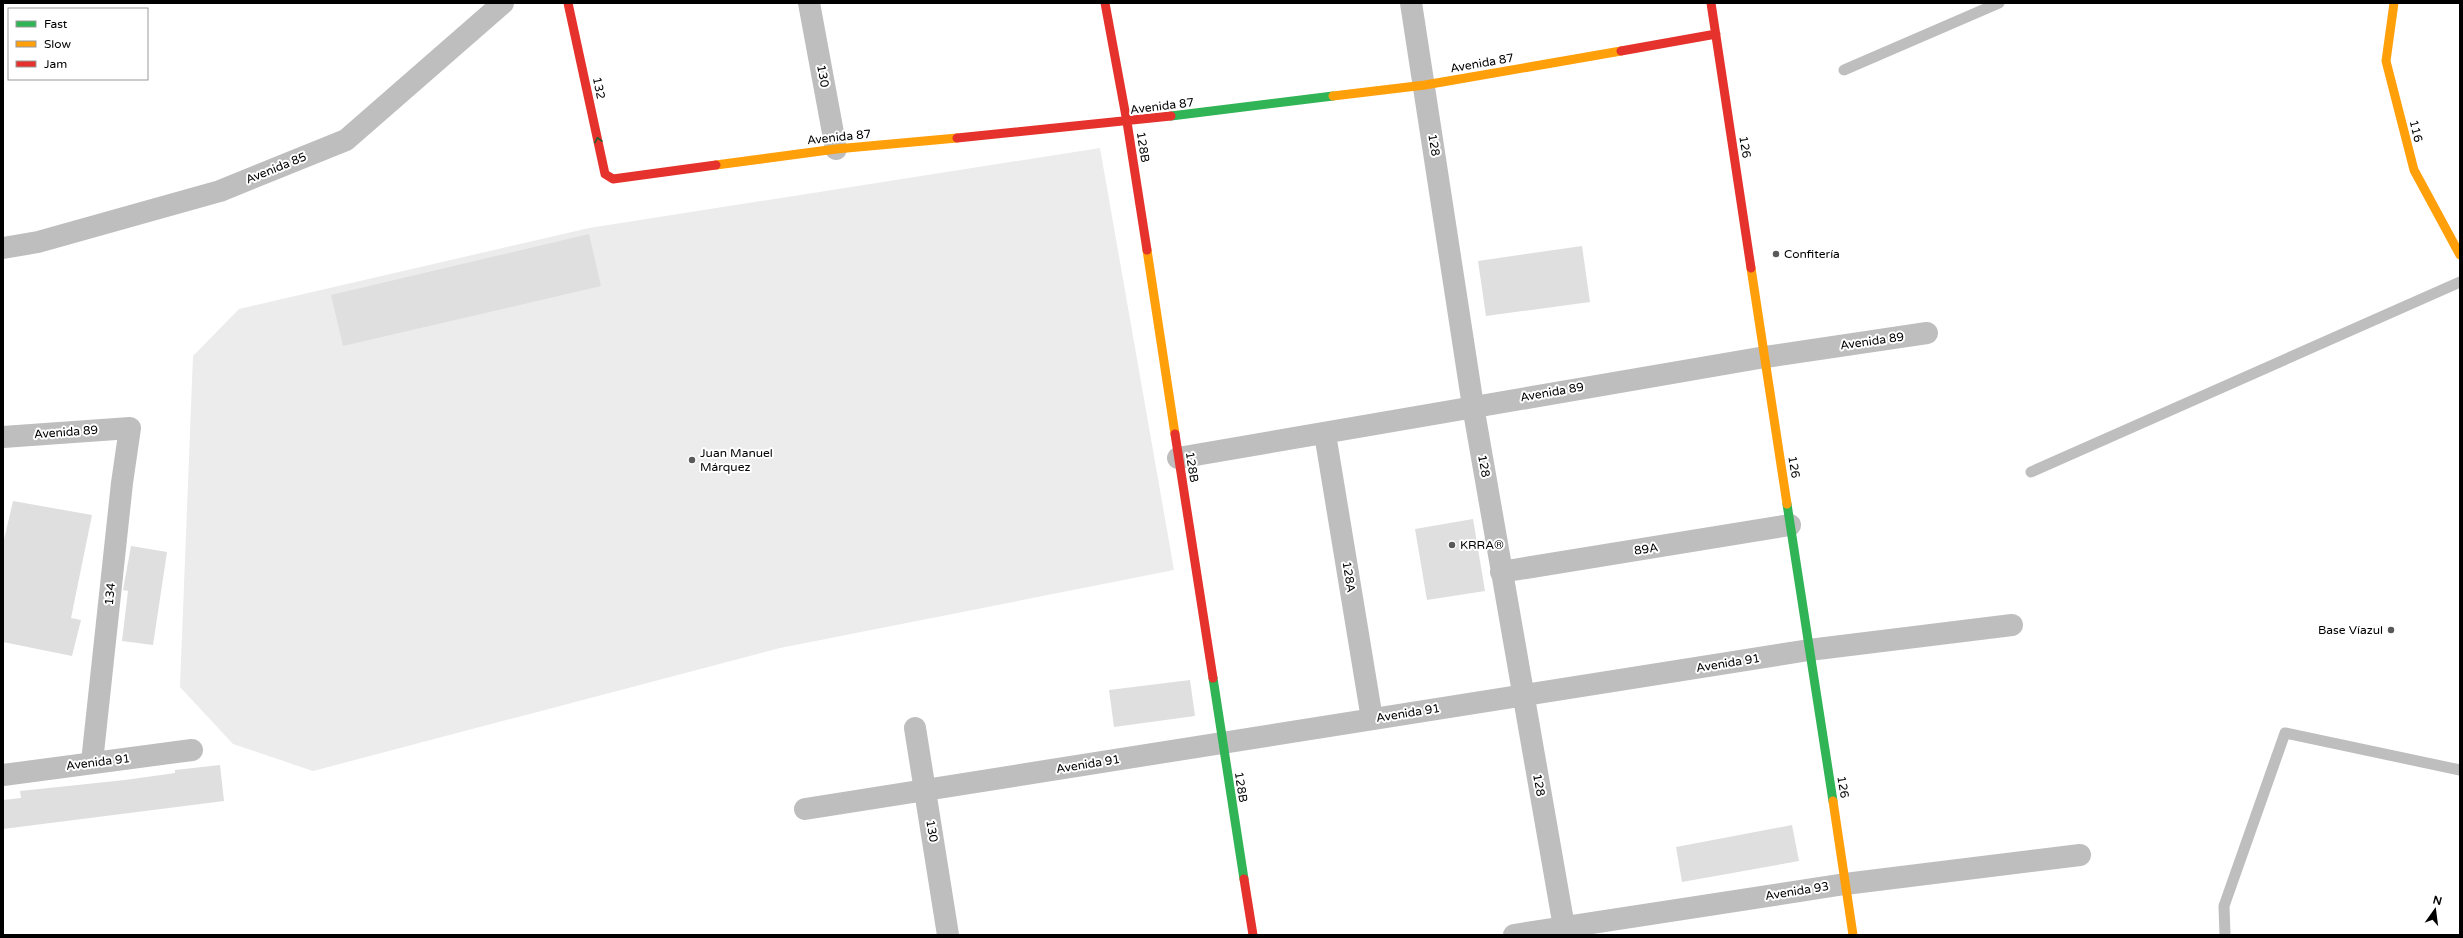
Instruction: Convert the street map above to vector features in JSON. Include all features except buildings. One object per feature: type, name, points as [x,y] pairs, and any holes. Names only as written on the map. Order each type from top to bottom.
[{"type":"street","name":"Avenida 85","points":[[3,248],[38,242],[220,191],[346,140],[503,3]]},
{"type":"street","name":"132","points":[[568,3],[605,174],[608,177]]},
{"type":"street","name":"130","points":[[809,3],[836,149]]},
{"type":"street","name":"128B","points":[[1105,3],[1127,122],[1253,935]]},
{"type":"street","name":"128","points":[[1411,3],[1501,572],[1564,927]]},
{"type":"street","name":"126","points":[[1711,3],[1853,935]]},
{"type":"street","name":"116","points":[[2394,3],[2386,61],[2412,163],[2460,254]]},
{"type":"street","name":"Avenida 87","points":[[608,177],[613,179],[836,149],[1127,122],[1425,85],[1716,34]]},
{"type":"street","name":"Avenida 89","points":[[1178,458],[1325,434],[1474,406],[1764,356],[1927,333]]},
{"type":"street","name":"Avenida 89","points":[[3,437],[130,428]]},
{"type":"street","name":"134","points":[[92,762],[122,483],[130,428]]},
{"type":"street","name":"128A","points":[[1325,434],[1372,719]]},
{"type":"street","name":"89A","points":[[1501,572],[1790,526]]},
{"type":"street","name":"Avenida 91","points":[[805,809],[1809,650],[2012,625]]},
{"type":"street","name":"130","points":[[915,728],[948,935]]},
{"type":"street","name":"Avenida 91","points":[[3,775],[92,762],[192,750]]},
{"type":"street","name":"Avenida 93","points":[[1514,935],[1845,884],[2080,855]]},
{"type":"lane","points":[[1844,70],[1999,3]]},
{"type":"lane","points":[[2031,472],[2460,282]]},
{"type":"lane","points":[[2225,935],[2224,906],[2285,733],[2460,770]]},
{"type":"shaded area","name":"Juan Manuel Márquez","points":[[1100,148],[1174,570],[780,648],[313,771],[233,744],[180,687],[193,356],[239,309],[589,228]]},
{"type":"traffic: fast","points":[[1171,116],[1333,96]]},
{"type":"traffic: fast","points":[[1787,504],[1833,801]]},
{"type":"traffic: fast","points":[[1213,678],[1244,879]]},
{"type":"traffic: slow","points":[[2394,3],[2386,61],[2414,170],[2460,255]]},
{"type":"traffic: slow","points":[[1333,96],[1425,85],[1621,51]]},
{"type":"traffic: slow","points":[[716,165],[836,149],[957,138]]},
{"type":"traffic: slow","points":[[1147,250],[1175,434]]},
{"type":"traffic: slow","points":[[1751,268],[1787,504]]},
{"type":"traffic: slow","points":[[1833,801],[1853,935]]},
{"type":"traffic: jam","points":[[568,3],[605,174],[613,179],[716,165]]},
{"type":"traffic: jam","points":[[1105,3],[1127,122],[1147,250]]},
{"type":"traffic: jam","points":[[1711,3],[1751,268]]},
{"type":"traffic: jam","points":[[1621,51],[1716,34]]},
{"type":"traffic: jam","points":[[957,138],[1171,116]]},
{"type":"traffic: jam","points":[[1175,434],[1213,678]]},
{"type":"traffic: jam","points":[[1244,879],[1253,935]]},
{"type":"place","name":"Confitería","points":[[1776,254]]},
{"type":"place","name":"Juan Manuel Márquez","points":[[692,460]]},
{"type":"place","name":"KRRA®","points":[[1452,545]]},
{"type":"place","name":"Base Víazul","points":[[2391,630]]}]
